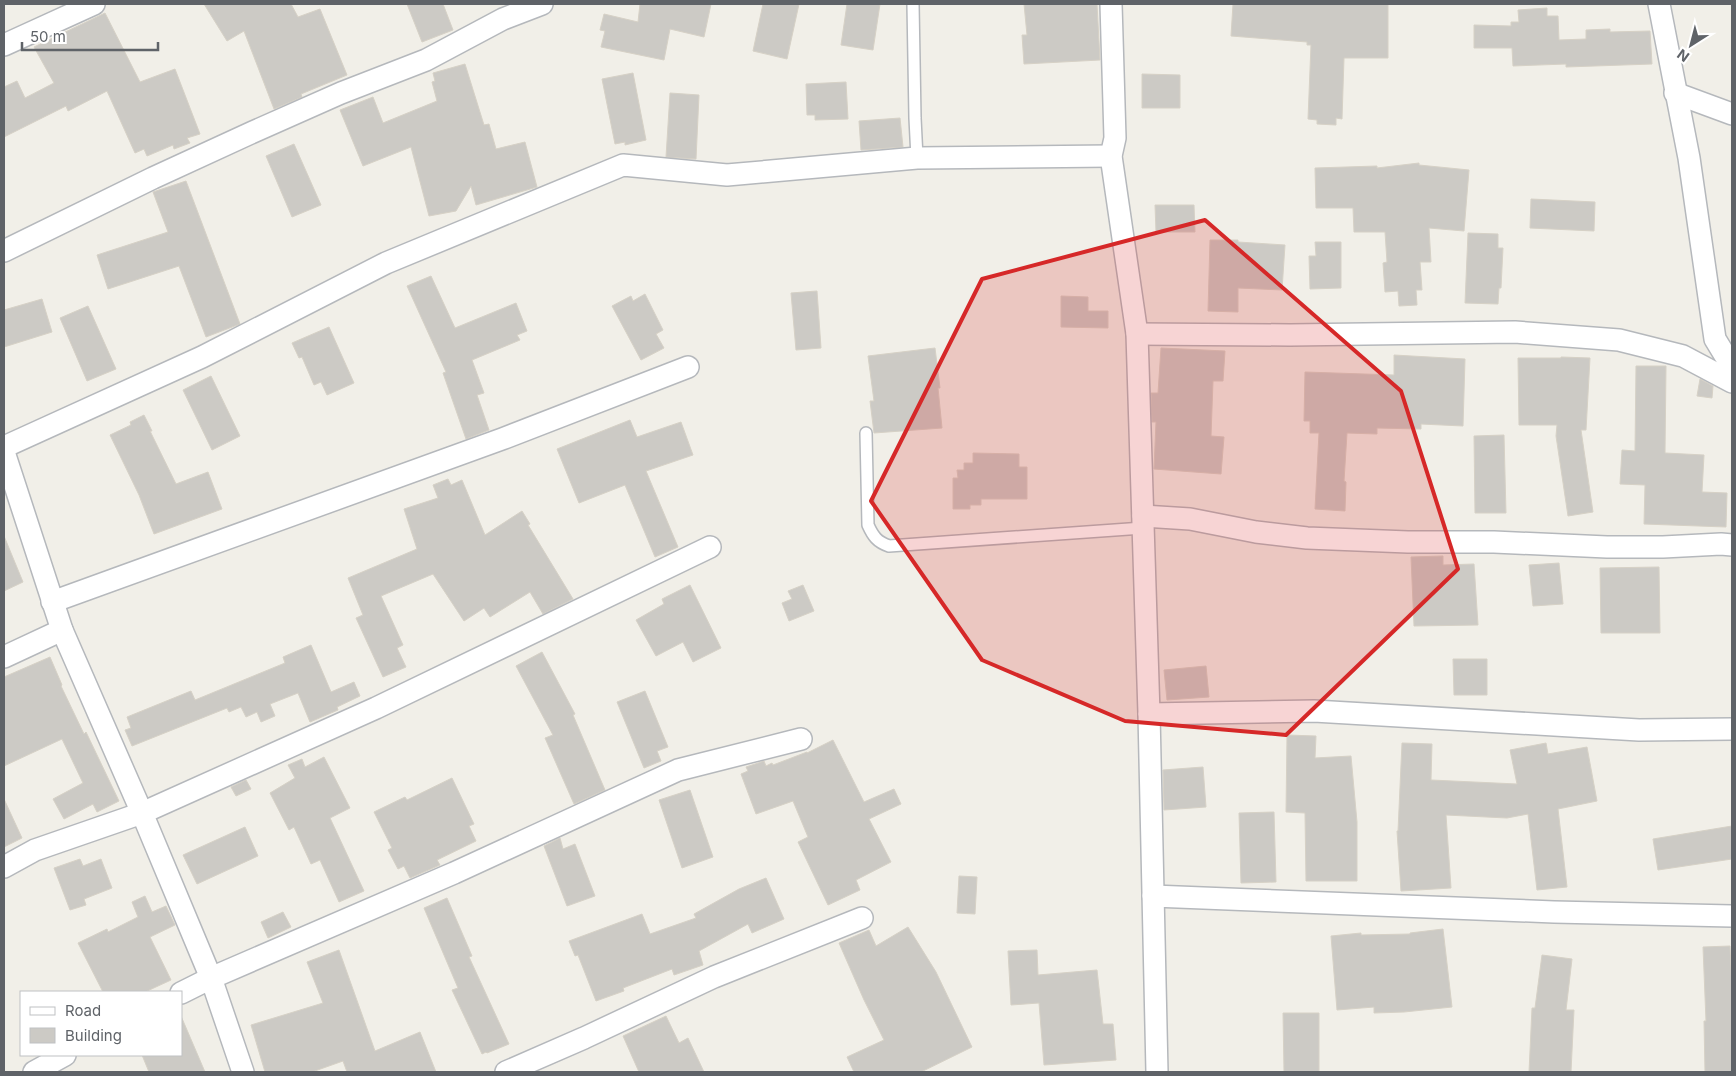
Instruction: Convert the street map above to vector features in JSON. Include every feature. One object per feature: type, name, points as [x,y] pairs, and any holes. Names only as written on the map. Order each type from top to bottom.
[{"type":"street","points":[[4,45],[94,4]]},
{"type":"street","points":[[4,252],[153,178],[244,136],[341,92],[426,60],[503,19],[542,4]]},
{"type":"street","points":[[1111,4],[1115,138],[1111,156],[1137,334],[1149,714],[1157,1072]]},
{"type":"street","points":[[1659,4],[1675,94],[1689,158],[1714,339],[1732,367]]},
{"type":"street","points":[[1675,94],[1732,114]]},
{"type":"street","points":[[4,447],[202,357],[386,263],[623,165],[728,175],[918,158],[1111,156]]},
{"type":"street","points":[[1137,334],[1290,335],[1515,332],[1619,340],[1683,356],[1732,382]]},
{"type":"street","points":[[52,602],[493,442],[688,367]]},
{"type":"street","points":[[4,452],[62,630],[142,813],[211,978],[243,1072]]},
{"type":"street","points":[[1143,522],[1190,519],[1282,535],[1408,542],[1494,542],[1663,547],[1732,545]]},
{"type":"street","points":[[4,867],[34,850],[142,813],[376,708],[710,547]]},
{"type":"street","points":[[4,657],[62,630]]},
{"type":"street","points":[[1149,714],[1314,711],[1639,730],[1732,729]]},
{"type":"street","points":[[182,992],[211,978],[454,873],[678,770],[801,739]]},
{"type":"street","points":[[1153,896],[1554,912],[1732,916]]},
{"type":"street","points":[[506,1072],[714,977],[862,918]]},
{"type":"street","points":[[34,1072],[63,1056]]},
{"type":"lane","points":[[913,4],[915,118],[918,158]]},
{"type":"lane","points":[[866,432],[868,525],[874,538],[889,546],[1143,522]]},
{"type":"highlighted area","points":[[1205,220],[1401,391],[1458,569],[1286,735],[1125,721],[982,660],[871,501],[982,279]]},
{"type":"building","points":[[204,4],[291,4],[298,17],[320,9],[347,75],[301,94],[302,97],[274,109],[244,31],[227,41]]},
{"type":"building","points":[[407,4],[443,4],[453,30],[422,42]]},
{"type":"building","points":[[640,4],[711,4],[704,37],[670,29],[664,60],[601,47],[605,31],[600,30],[604,14],[638,22]]},
{"type":"building","points":[[763,4],[799,4],[787,59],[753,51]]},
{"type":"building","points":[[847,4],[880,4],[873,50],[841,45]]},
{"type":"building","points":[[1024,4],[1097,4],[1100,60],[1024,64],[1022,35],[1027,35]]},
{"type":"building","points":[[1233,4],[1388,4],[1388,58],[1344,58],[1342,119],[1336,118],[1336,125],[1317,124],[1317,120],[1308,119],[1311,45],[1307,45],[1307,42],[1231,36]]},
{"type":"building","points":[[1547,8],[1547,16],[1558,16],[1559,40],[1586,39],[1586,30],[1610,29],[1610,32],[1650,31],[1652,64],[1566,67],[1566,64],[1513,66],[1512,48],[1474,48],[1474,25],[1511,26],[1511,22],[1519,22],[1518,10]]},
{"type":"building","points":[[105,13],[140,82],[175,69],[200,134],[187,138],[190,143],[174,149],[173,145],[147,156],[144,149],[135,153],[107,91],[68,111],[66,106],[4,137],[4,87],[17,81],[25,98],[54,83],[34,47]]},
{"type":"building","points":[[465,64],[484,125],[489,124],[496,149],[525,142],[537,187],[476,205],[471,186],[456,211],[429,216],[411,147],[363,166],[340,110],[373,97],[383,123],[437,101],[432,82],[435,81],[433,73]]},
{"type":"building","points":[[633,73],[646,140],[625,145],[625,142],[615,144],[602,79]]},
{"type":"building","points":[[1142,74],[1180,75],[1180,108],[1142,108]]},
{"type":"building","points":[[846,82],[848,119],[815,120],[815,115],[807,115],[806,84]]},
{"type":"building","points":[[670,93],[699,95],[696,159],[666,157]]},
{"type":"building","points":[[900,118],[903,147],[861,150],[859,121]]},
{"type":"building","points":[[294,144],[321,205],[292,217],[266,156]]},
{"type":"building","points":[[1419,163],[1419,165],[1469,170],[1464,231],[1429,228],[1431,262],[1420,262],[1422,290],[1416,290],[1417,305],[1399,306],[1398,291],[1385,292],[1383,263],[1387,262],[1385,232],[1354,232],[1353,208],[1316,208],[1315,168],[1377,166],[1377,168]]},
{"type":"building","points":[[186,181],[240,324],[206,337],[179,266],[108,289],[97,255],[168,232],[153,192]]},
{"type":"building","points":[[1531,199],[1595,202],[1594,231],[1530,228]]},
{"type":"building","points":[[1155,205],[1194,205],[1195,232],[1156,232]]},
{"type":"building","points":[[1468,233],[1498,234],[1498,248],[1503,248],[1501,288],[1499,288],[1498,304],[1465,303]]},
{"type":"building","points":[[1210,240],[1238,240],[1238,242],[1285,245],[1282,290],[1238,288],[1238,312],[1208,311]]},
{"type":"building","points":[[1315,242],[1341,242],[1341,288],[1310,289],[1309,256],[1316,256]]},
{"type":"building","points":[[431,276],[455,328],[516,303],[527,331],[517,335],[520,340],[472,360],[484,393],[477,395],[489,430],[466,439],[443,373],[446,372],[407,286]]},
{"type":"building","points":[[817,291],[821,348],[796,350],[791,293]]},
{"type":"building","points":[[645,294],[663,330],[656,334],[664,348],[641,360],[612,306],[631,296],[633,301]]},
{"type":"building","points":[[1061,296],[1088,297],[1088,311],[1108,311],[1108,328],[1061,327]]},
{"type":"building","points":[[42,299],[52,332],[4,347],[4,310]]},
{"type":"building","points":[[88,306],[116,369],[87,381],[60,318]]},
{"type":"building","points":[[329,327],[354,383],[327,395],[321,382],[314,385],[302,357],[299,358],[292,343]]},
{"type":"building","points":[[935,348],[942,428],[874,433],[870,401],[874,401],[868,356]]},
{"type":"building","points":[[1161,348],[1225,351],[1223,381],[1213,381],[1211,436],[1224,437],[1221,474],[1154,469],[1156,422],[1152,422],[1151,393],[1158,393]]},
{"type":"building","points":[[1394,355],[1465,359],[1463,426],[1421,424],[1421,429],[1377,428],[1377,434],[1347,433],[1344,481],[1346,482],[1345,511],[1315,509],[1319,433],[1310,433],[1310,421],[1304,421],[1305,372],[1394,375]]},
{"type":"building","points":[[1518,358],[1590,358],[1586,430],[1581,430],[1593,512],[1568,516],[1556,436],[1557,425],[1519,425]]},
{"type":"building","points":[[1636,366],[1666,366],[1665,453],[1704,455],[1702,492],[1727,493],[1726,527],[1644,524],[1645,485],[1620,484],[1622,450],[1635,451]]},
{"type":"building","points":[[211,376],[240,436],[212,450],[183,390]]},
{"type":"building","points":[[1700,379],[1713,386],[1712,398],[1697,396]]},
{"type":"building","points":[[144,415],[176,484],[208,472],[222,509],[154,534],[139,495],[110,435],[131,425],[130,422]]},
{"type":"building","points":[[630,420],[637,437],[681,422],[693,455],[646,471],[678,547],[655,557],[625,485],[579,503],[557,449]]},
{"type":"building","points":[[1504,435],[1506,513],[1475,513],[1474,436]]},
{"type":"building","points":[[973,453],[1019,454],[1019,467],[1027,467],[1027,499],[981,499],[981,505],[970,505],[970,509],[953,509],[953,478],[958,478],[957,470],[964,470],[964,463],[973,463]]},
{"type":"building","points":[[448,479],[451,485],[462,480],[485,535],[522,511],[530,524],[528,525],[573,599],[543,614],[530,592],[490,617],[484,608],[464,621],[433,574],[381,596],[403,645],[397,648],[406,667],[383,677],[356,618],[363,615],[348,578],[417,549],[404,509],[438,498],[433,485]]},
{"type":"building","points":[[4,536],[23,582],[4,591]]},
{"type":"building","points":[[1443,556],[1443,565],[1474,564],[1478,625],[1414,626],[1411,557]]},
{"type":"building","points":[[1559,563],[1563,604],[1533,606],[1529,565]]},
{"type":"building","points":[[1659,567],[1660,633],[1601,633],[1600,568]]},
{"type":"building","points":[[690,585],[721,648],[693,662],[683,642],[656,656],[636,620],[664,604],[662,599]]},
{"type":"building","points":[[803,585],[814,611],[789,621],[782,603],[792,599],[788,591]]},
{"type":"building","points":[[311,645],[331,692],[354,682],[360,696],[337,707],[338,710],[310,722],[298,693],[270,704],[275,716],[261,722],[257,712],[246,717],[241,707],[229,712],[227,708],[132,746],[125,730],[131,728],[127,717],[191,691],[195,700],[285,663],[283,657]]},
{"type":"building","points":[[542,652],[575,714],[573,715],[605,790],[574,804],[545,738],[553,735],[516,666]]},
{"type":"building","points":[[50,657],[61,686],[84,734],[86,732],[119,801],[97,812],[93,804],[64,819],[53,799],[83,783],[62,739],[4,766],[4,677]]},
{"type":"building","points":[[1453,659],[1487,659],[1487,695],[1454,695]]},
{"type":"building","points":[[1206,666],[1209,697],[1167,700],[1164,670]]},
{"type":"building","points":[[645,691],[668,747],[657,751],[661,761],[644,768],[617,702]]},
{"type":"building","points":[[1287,735],[1316,736],[1315,758],[1351,756],[1357,822],[1357,881],[1306,881],[1305,813],[1286,812]]},
{"type":"building","points":[[833,740],[864,802],[894,789],[901,804],[869,819],[891,862],[856,880],[860,890],[828,905],[798,842],[808,837],[793,801],[756,814],[741,774],[748,771],[746,767],[764,761],[766,766],[772,763],[773,765],[807,753]]},
{"type":"building","points":[[1402,743],[1432,744],[1431,780],[1517,784],[1510,750],[1546,743],[1548,754],[1587,747],[1597,801],[1558,809],[1567,887],[1537,890],[1528,814],[1507,818],[1446,815],[1451,888],[1401,891],[1397,831]]},
{"type":"building","points":[[324,757],[350,808],[330,818],[364,891],[339,902],[320,860],[311,864],[294,827],[289,830],[270,793],[295,778],[288,765],[302,759],[305,767]]},
{"type":"building","points":[[1203,767],[1206,807],[1164,810],[1163,770]]},
{"type":"building","points":[[452,778],[474,824],[469,826],[476,841],[437,860],[440,865],[410,878],[404,866],[398,869],[388,850],[392,848],[374,812],[405,797],[407,800]]},
{"type":"building","points":[[246,780],[251,789],[236,796],[231,787]]},
{"type":"building","points":[[690,790],[713,857],[682,868],[659,800]]},
{"type":"building","points":[[4,799],[22,838],[4,847]]},
{"type":"building","points":[[1274,812],[1276,882],[1241,883],[1239,813]]},
{"type":"building","points":[[1732,826],[1732,859],[1658,870],[1653,839]]},
{"type":"building","points":[[245,827],[258,856],[197,884],[183,855]]},
{"type":"building","points":[[560,838],[563,849],[575,844],[595,896],[567,906],[544,846]]},
{"type":"building","points":[[80,859],[83,866],[101,859],[112,888],[84,899],[86,905],[70,910],[54,868]]},
{"type":"building","points":[[959,876],[977,877],[975,914],[957,913]]},
{"type":"building","points":[[766,878],[784,919],[752,933],[748,924],[699,951],[703,965],[674,975],[672,969],[623,988],[624,991],[596,1001],[578,955],[575,956],[569,941],[642,914],[650,934],[696,918],[694,914],[739,889]]},
{"type":"building","points":[[145,896],[152,912],[166,906],[175,925],[150,937],[171,980],[147,991],[102,991],[78,943],[107,929],[108,932],[138,917],[132,902]]},
{"type":"building","points":[[447,898],[472,956],[469,957],[509,1044],[487,1053],[482,1054],[452,990],[458,988],[424,908]]},
{"type":"building","points":[[283,912],[291,927],[268,938],[261,922]]},
{"type":"building","points":[[908,927],[936,972],[972,1047],[921,1072],[854,1072],[847,1057],[884,1040],[839,943],[869,930],[876,946]]},
{"type":"building","points":[[1443,929],[1452,1007],[1374,1013],[1374,1007],[1337,1010],[1331,936],[1361,933],[1361,935],[1410,934]]},
{"type":"building","points":[[1730,946],[1732,1072],[1705,1072],[1704,1021],[1706,1021],[1703,947]]},
{"type":"building","points":[[339,950],[375,1051],[420,1032],[436,1072],[347,1072],[343,1061],[312,1072],[265,1072],[251,1025],[323,1003],[307,962]]},
{"type":"building","points":[[1037,950],[1038,975],[1097,970],[1103,1024],[1113,1024],[1116,1060],[1044,1065],[1039,1003],[1011,1005],[1008,951]]},
{"type":"building","points":[[1542,955],[1572,959],[1566,1010],[1574,1010],[1571,1072],[1529,1072],[1532,1008],[1535,1008]]},
{"type":"building","points":[[1283,1013],[1319,1013],[1319,1072],[1284,1072]]},
{"type":"building","points":[[666,1016],[679,1043],[688,1038],[704,1072],[639,1072],[623,1036]]},
{"type":"building","points":[[182,1018],[205,1072],[149,1072],[142,1056],[182,1056]]}]
